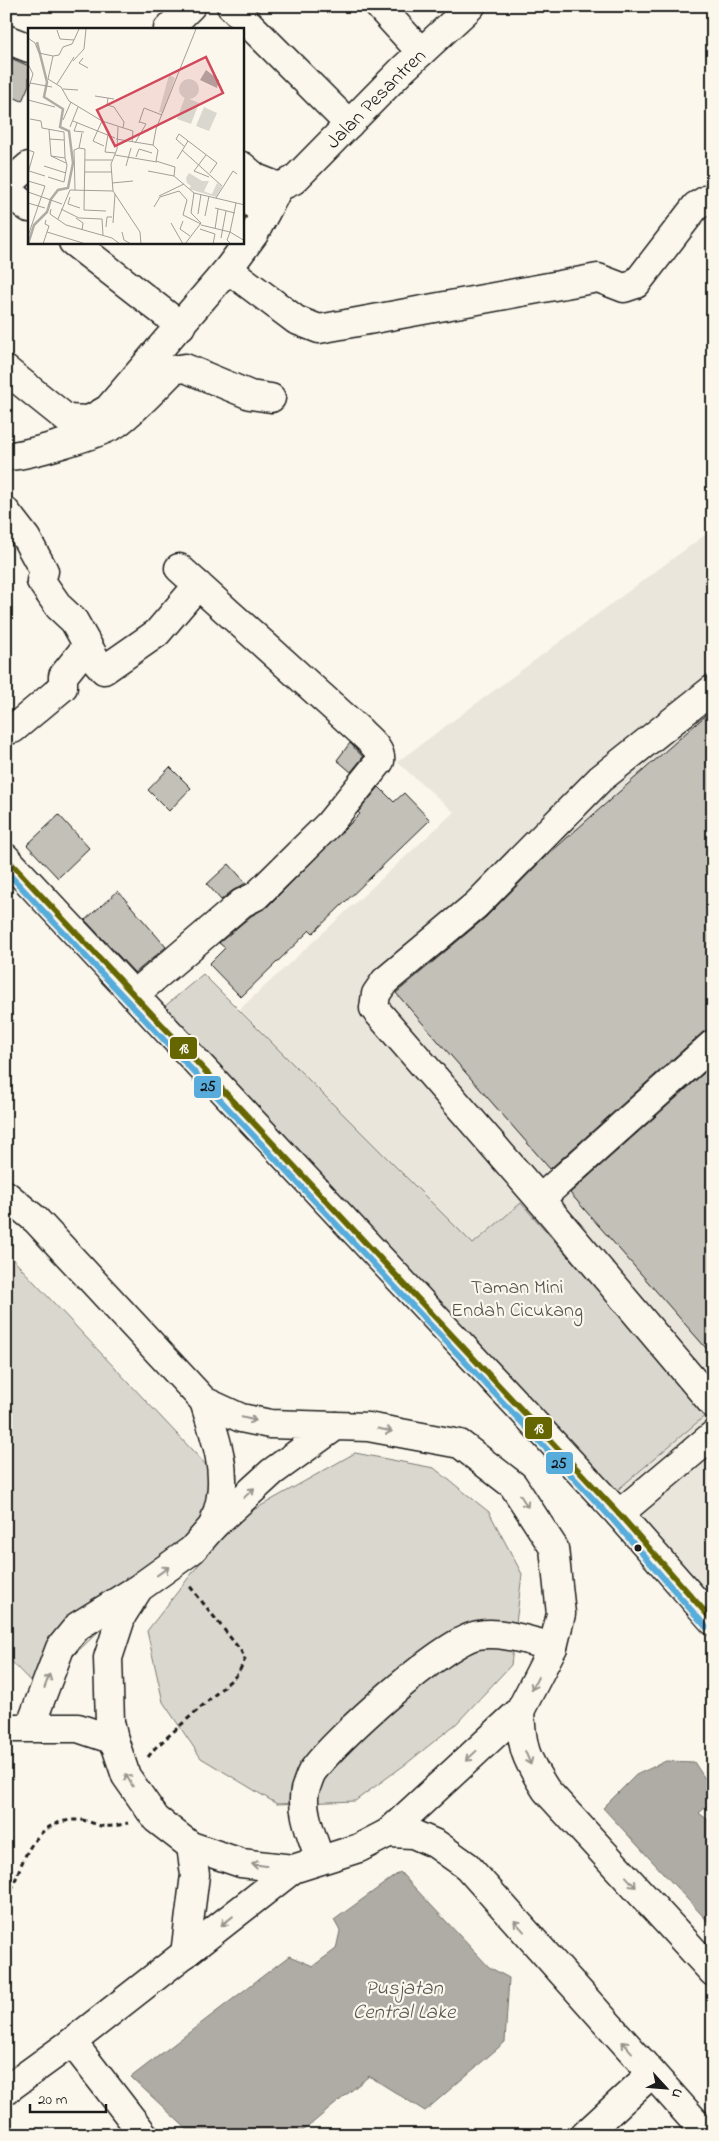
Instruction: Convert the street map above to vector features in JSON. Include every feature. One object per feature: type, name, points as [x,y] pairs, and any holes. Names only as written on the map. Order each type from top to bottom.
[{"type":"street","points":[[169,28],[191,6]]},
{"type":"street","points":[[231,6],[349,124]]},
{"type":"street","points":[[379,6],[421,52]]},
{"type":"street","name":"Jalan Pesantren","points":[[279,187],[294,180],[421,52],[471,6]]},
{"type":"street","points":[[6,39],[28,48]]},
{"type":"street","points":[[16,196],[28,168]]},
{"type":"street","points":[[6,370],[67,419],[89,420],[108,409],[181,326],[254,234],[279,187],[256,178],[244,168]]},
{"type":"street","points":[[244,197],[265,213]]},
{"type":"street","points":[[228,269],[296,320],[319,329],[598,278],[624,288],[636,284],[696,206],[713,198]]},
{"type":"street","points":[[76,244],[181,326]]},
{"type":"street","points":[[6,456],[16,457],[73,440],[116,424],[173,370],[185,368],[250,395],[271,398]]},
{"type":"street","points":[[6,512],[26,538],[44,571],[41,581],[58,607],[74,621],[87,646],[104,670],[157,633],[174,610],[189,576],[360,731],[379,751],[380,761],[329,824],[256,896],[242,903],[134,995]]},
{"type":"street","points":[[6,730],[13,729],[63,687],[63,676],[87,646]]},
{"type":"street","points":[[713,689],[600,779],[476,905],[385,981],[376,994],[374,1008],[540,1199],[713,1404]]},
{"type":"street","points":[[6,858],[619,1514],[713,1621]]},
{"type":"street","points":[[540,1199],[713,1044]]},
{"type":"street","points":[[6,1194],[36,1220],[204,1400],[241,1418],[270,1424],[368,1427],[460,1444],[513,1484],[554,1548],[561,1614],[553,1647],[520,1711],[388,1833],[359,1848],[293,1869],[72,2042],[6,2090]]},
{"type":"street","points":[[204,1400],[218,1448],[223,1475],[221,1497],[213,1526]]},
{"type":"street","points":[[114,1740],[78,1728],[18,1728],[60,1648],[78,1626],[139,1588],[192,1550],[213,1526],[272,1472],[336,1426]]},
{"type":"street","points":[[619,1514],[713,1435]]},
{"type":"street","points":[[139,1588],[122,1615],[108,1658],[110,1722],[126,1776],[156,1819],[190,1846],[241,1862],[293,1869]]},
{"type":"street","points":[[320,1860],[306,1813],[305,1792],[311,1773],[339,1742],[411,1676],[451,1647],[477,1635],[499,1634],[553,1647]]},
{"type":"street","points":[[520,1711],[521,1738],[527,1760],[546,1790],[713,1972]]},
{"type":"street","points":[[388,1833],[413,1834],[421,1837],[436,1844],[466,1866],[707,2135]]},
{"type":"street","points":[[185,1954],[195,1875],[190,1846]]},
{"type":"street","points":[[72,2042],[144,2135]]},
{"type":"street","points":[[585,2135],[651,2074]]},
{"type":"path","points":[[172,1564],[241,1651]]},
{"type":"shaded area","points":[[713,529],[713,1606],[299,1154],[339,1117],[240,1009],[454,812],[397,762]]},
{"type":"green space","name":"Taman Mini Endah Cicukang","points":[[203,974],[473,1244],[521,1203],[707,1414],[615,1492],[151,1018]]},
{"type":"green space","points":[[6,1252],[238,1499],[38,1689],[6,1656]]},
{"type":"green space","points":[[355,1453],[434,1468],[489,1512],[522,1574],[511,1665],[457,1723],[406,1764],[355,1801],[277,1804],[201,1758],[163,1702],[147,1631],[232,1522]]},
{"type":"water","points":[[666,1761],[694,1762],[713,1791],[713,1801],[699,1813],[713,1824],[713,1927],[603,1808],[636,1775]]},
{"type":"water","name":"Pusjatan Central Lake","points":[[400,1872],[489,1967],[509,1978],[505,2042],[425,2111],[369,2076],[298,2135],[193,2135],[131,2077],[289,1956],[313,1966],[336,1949],[340,1931],[334,1920]]},
{"type":"building","points":[[6,56],[28,66],[28,87],[22,101],[6,94]]},
{"type":"building","points":[[713,709],[713,1029],[703,1032],[550,1169],[396,993],[486,917],[542,860]]},
{"type":"building","points":[[350,743],[363,757],[351,772],[337,760]]},
{"type":"building","points":[[170,767],[191,788],[169,811],[148,790]]},
{"type":"building","points":[[379,787],[394,802],[404,793],[430,820],[313,933],[310,930],[241,997],[209,964],[225,948],[219,943],[251,916],[267,907],[360,814],[358,812]]},
{"type":"building","points":[[59,815],[89,848],[58,878],[27,845]]},
{"type":"building","points":[[229,864],[246,883],[221,900],[207,884]]},
{"type":"building","points":[[118,891],[166,947],[135,973],[85,920]]},
{"type":"building","points":[[713,1065],[713,1356],[570,1193]]},
{"type":"transit line","name":"18","points":[[6,858],[619,1514],[713,1621]]},
{"type":"transit line","name":"25","points":[[6,871],[613,1520],[706,1627]]}]
